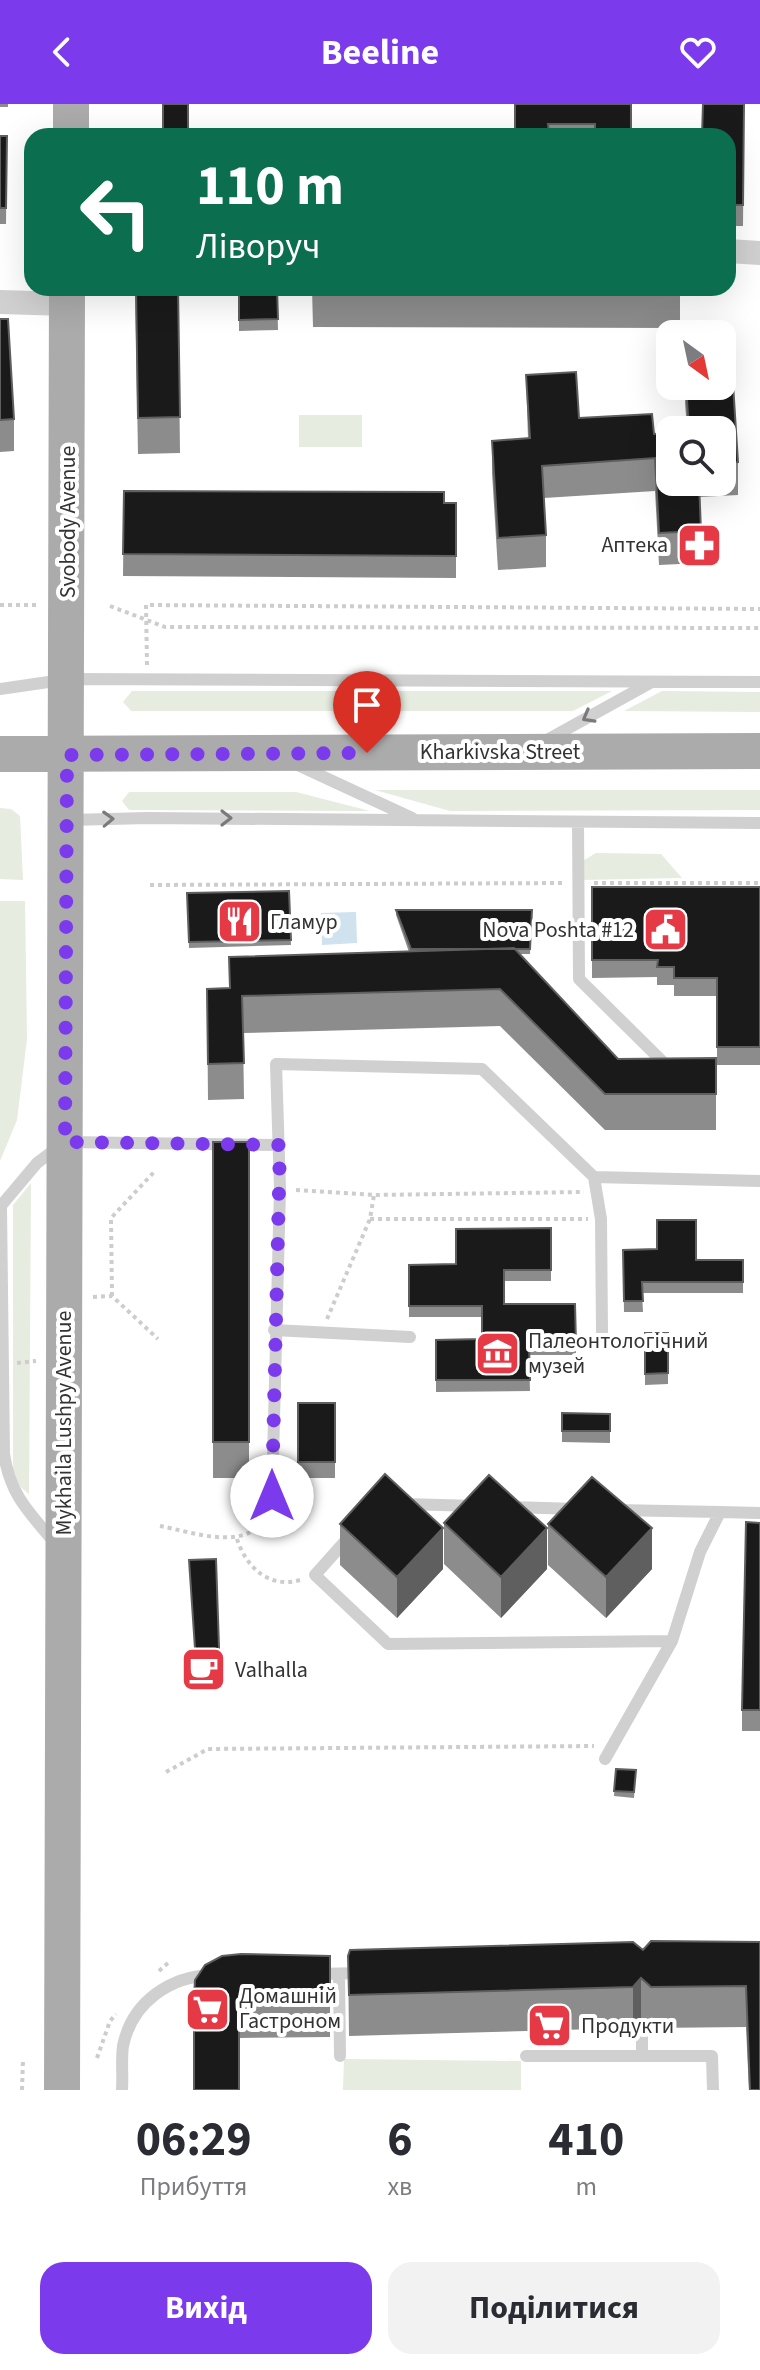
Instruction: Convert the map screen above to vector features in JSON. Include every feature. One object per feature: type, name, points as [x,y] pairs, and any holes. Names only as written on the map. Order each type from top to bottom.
[{"type":"main road","points":[[71,104],[71,128]]},
{"type":"main road","name":"Svobody Avenue","points":[[67,296],[67,755]]},
{"type":"main road","name":"Kharkivska Street","points":[[0,754],[760,751]]},
{"type":"main road","name":"Mykhaila Lushpy Avenue","points":[[62,2090],[67,755]]},
{"type":"street","points":[[736,252],[760,253]]},
{"type":"street","points":[[0,302],[67,296]]},
{"type":"lane","points":[[0,689],[69,679],[760,682]]},
{"type":"lane","points":[[524,752],[652,682]]},
{"type":"lane","points":[[273,754],[417,820]]},
{"type":"lane","points":[[67,821],[760,823]]},
{"type":"lane","points":[[578,822],[579,979],[678,1077]]},
{"type":"lane","points":[[272,1496],[280,1189],[276,1064],[482,1069],[594,1177],[601,1219],[602,1332]]},
{"type":"lane","points":[[63,1553],[8,1482],[4,1454],[0,1207],[37,1163],[65,1142],[280,1145]]},
{"type":"lane","points":[[594,1177],[760,1181]]},
{"type":"lane","points":[[274,1330],[410,1337]]},
{"type":"lane","points":[[395,1504],[488,1506]]},
{"type":"lane","points":[[503,1507],[760,1513]]},
{"type":"lane","points":[[605,1759],[672,1641],[700,1552],[720,1512]]},
{"type":"lane","points":[[361,1524],[315,1575],[388,1644],[672,1641]]},
{"type":"lane","points":[[308,1974],[387,1973]]},
{"type":"lane","points":[[339,1974],[340,2056]]},
{"type":"lane","points":[[122,2090],[123,2046],[134,2019],[149,1999],[169,1983],[197,1975],[229,1975]]},
{"type":"lane","points":[[642,2028],[642,2055]]},
{"type":"lane","points":[[526,2056],[712,2056],[713,2090]]},
{"type":"path","points":[[0,607],[37,605]]},
{"type":"path","points":[[148,680],[146,605],[760,609]]},
{"type":"path","points":[[110,606],[165,627],[760,628]]},
{"type":"path","points":[[150,885],[760,883]]},
{"type":"path","points":[[112,1296],[111,1218],[155,1171]]},
{"type":"path","points":[[280,1189],[374,1195],[598,1192]]},
{"type":"path","points":[[321,1333],[370,1219],[374,1195]]},
{"type":"path","points":[[370,1219],[601,1219]]},
{"type":"path","points":[[64,1298],[112,1296],[158,1339]]},
{"type":"path","points":[[3,1365],[64,1358]]},
{"type":"path","points":[[160,1526],[237,1539],[253,1532],[266,1517],[272,1496]]},
{"type":"path","points":[[237,1539],[243,1559],[270,1580],[291,1582],[315,1575]]},
{"type":"path","points":[[166,1772],[208,1749],[612,1746]]},
{"type":"path","points":[[22,2090],[23,2059]]},
{"type":"shaded area","points":[[299,415],[362,415],[362,447],[299,447]]},
{"type":"shaded area","points":[[132,691],[612,691],[573,711],[131,711],[123,702]]},
{"type":"shaded area","points":[[662,691],[760,692],[760,712],[624,711]]},
{"type":"shaded area","points":[[375,790],[760,790],[760,810],[450,811]]},
{"type":"shaded area","points":[[129,792],[296,792],[370,811],[129,810],[122,801]]},
{"type":"shaded area","points":[[0,808],[11,809],[20,816],[23,880],[0,879]]},
{"type":"shaded area","points":[[596,853],[661,854],[682,878],[581,880],[581,862]]},
{"type":"shaded area","points":[[0,901],[25,901],[27,1039],[17,1120],[0,1161]]},
{"type":"shaded area","points":[[31,1183],[29,1494],[18,1485],[13,1473],[13,1205]]},
{"type":"shaded area","points":[[344,2059],[521,2061],[521,2090],[343,2090]]},
{"type":"water","points":[[356,912],[357,943],[322,945],[321,913]]},
{"type":"building","points":[[163,104],[188,104],[188,128],[163,128]]},
{"type":"building","points":[[515,104],[631,104],[631,128],[548,124],[548,128],[515,128]]},
{"type":"building","points":[[703,104],[744,104],[743,205],[736,205],[736,128],[702,128]]},
{"type":"building","points":[[0,136],[7,136],[6,208],[0,208]]},
{"type":"building","points":[[136,296],[178,296],[180,417],[138,418]]},
{"type":"building","points":[[239,296],[277,296],[278,319],[239,320]]},
{"type":"building","points":[[0,319],[8,319],[14,419],[0,420]]},
{"type":"building","points":[[576,372],[579,418],[652,414],[656,434],[656,477],[655,458],[542,466],[546,535],[498,538],[492,441],[530,438],[526,375]]},
{"type":"building","points":[[687,400],[734,400],[735,416],[688,416]]},
{"type":"building","points":[[124,491],[444,492],[444,503],[456,503],[456,556],[123,554]]},
{"type":"building","points":[[657,496],[700,496],[701,531],[659,533]]},
{"type":"building","points":[[592,887],[760,887],[760,1047],[717,1047],[717,978],[674,978],[674,967],[657,967],[658,960],[592,960]]},
{"type":"building","name":"Гламур","points":[[289,891],[291,940],[189,942],[187,893]]},
{"type":"building","points":[[396,910],[532,910],[530,949],[411,949]]},
{"type":"building","points":[[514,948],[618,1059],[716,1058],[716,1094],[605,1094],[500,989],[242,996],[244,1063],[208,1064],[207,989],[230,988],[229,957]]},
{"type":"building","points":[[213,1142],[249,1142],[249,1442],[213,1442]]},
{"type":"building","points":[[657,1220],[696,1220],[696,1260],[743,1260],[743,1282],[642,1282],[643,1301],[624,1301],[623,1250],[657,1249]]},
{"type":"building","points":[[551,1228],[551,1270],[504,1270],[504,1304],[575,1304],[576,1344],[529,1344],[530,1380],[436,1380],[436,1340],[482,1339],[482,1306],[409,1306],[409,1265],[456,1264],[456,1229]]},
{"type":"building","points":[[645,1333],[668,1333],[668,1373],[645,1374]]},
{"type":"building","points":[[298,1403],[335,1403],[335,1462],[298,1462]]},
{"type":"building","points":[[562,1413],[610,1414],[610,1431],[562,1431]]},
{"type":"building","points":[[385,1474],[443,1528],[397,1577],[340,1524]]},
{"type":"building","points":[[489,1475],[547,1528],[501,1577],[444,1523]]},
{"type":"building","points":[[592,1477],[652,1528],[606,1577],[548,1524]]},
{"type":"building","points":[[746,1522],[760,1523],[760,1710],[742,1710]]},
{"type":"building","points":[[216,1559],[220,1677],[197,1678],[189,1560]]},
{"type":"building","points":[[616,1769],[636,1770],[634,1792],[614,1791]]},
{"type":"building","points":[[651,1941],[760,1942],[760,2090],[750,2090],[746,1986],[651,1987],[641,1978],[633,1987],[349,1995],[350,1950],[633,1942],[643,1950]]},
{"type":"building","points":[[222,1956],[330,1956],[330,1996],[239,1997],[239,2090],[194,2090],[195,1980],[205,1965]]},
{"type":"place","name":"Аптека","points":[[699,545]]},
{"type":"place","name":"Гламур","points":[[239,922]]},
{"type":"place","name":"Nova Poshta #12","points":[[665,930]]},
{"type":"place","name":"Палеонтологічний музей","points":[[497,1354]]},
{"type":"place","name":"Valhalla","points":[[204,1670]]},
{"type":"place","name":"Домашній Гастроном","points":[[208,2009]]},
{"type":"place","name":"Продукти","points":[[550,2026]]},
{"type":"route","points":[[272,1496],[280,1145],[65,1142],[67,755],[367,753]]}]
